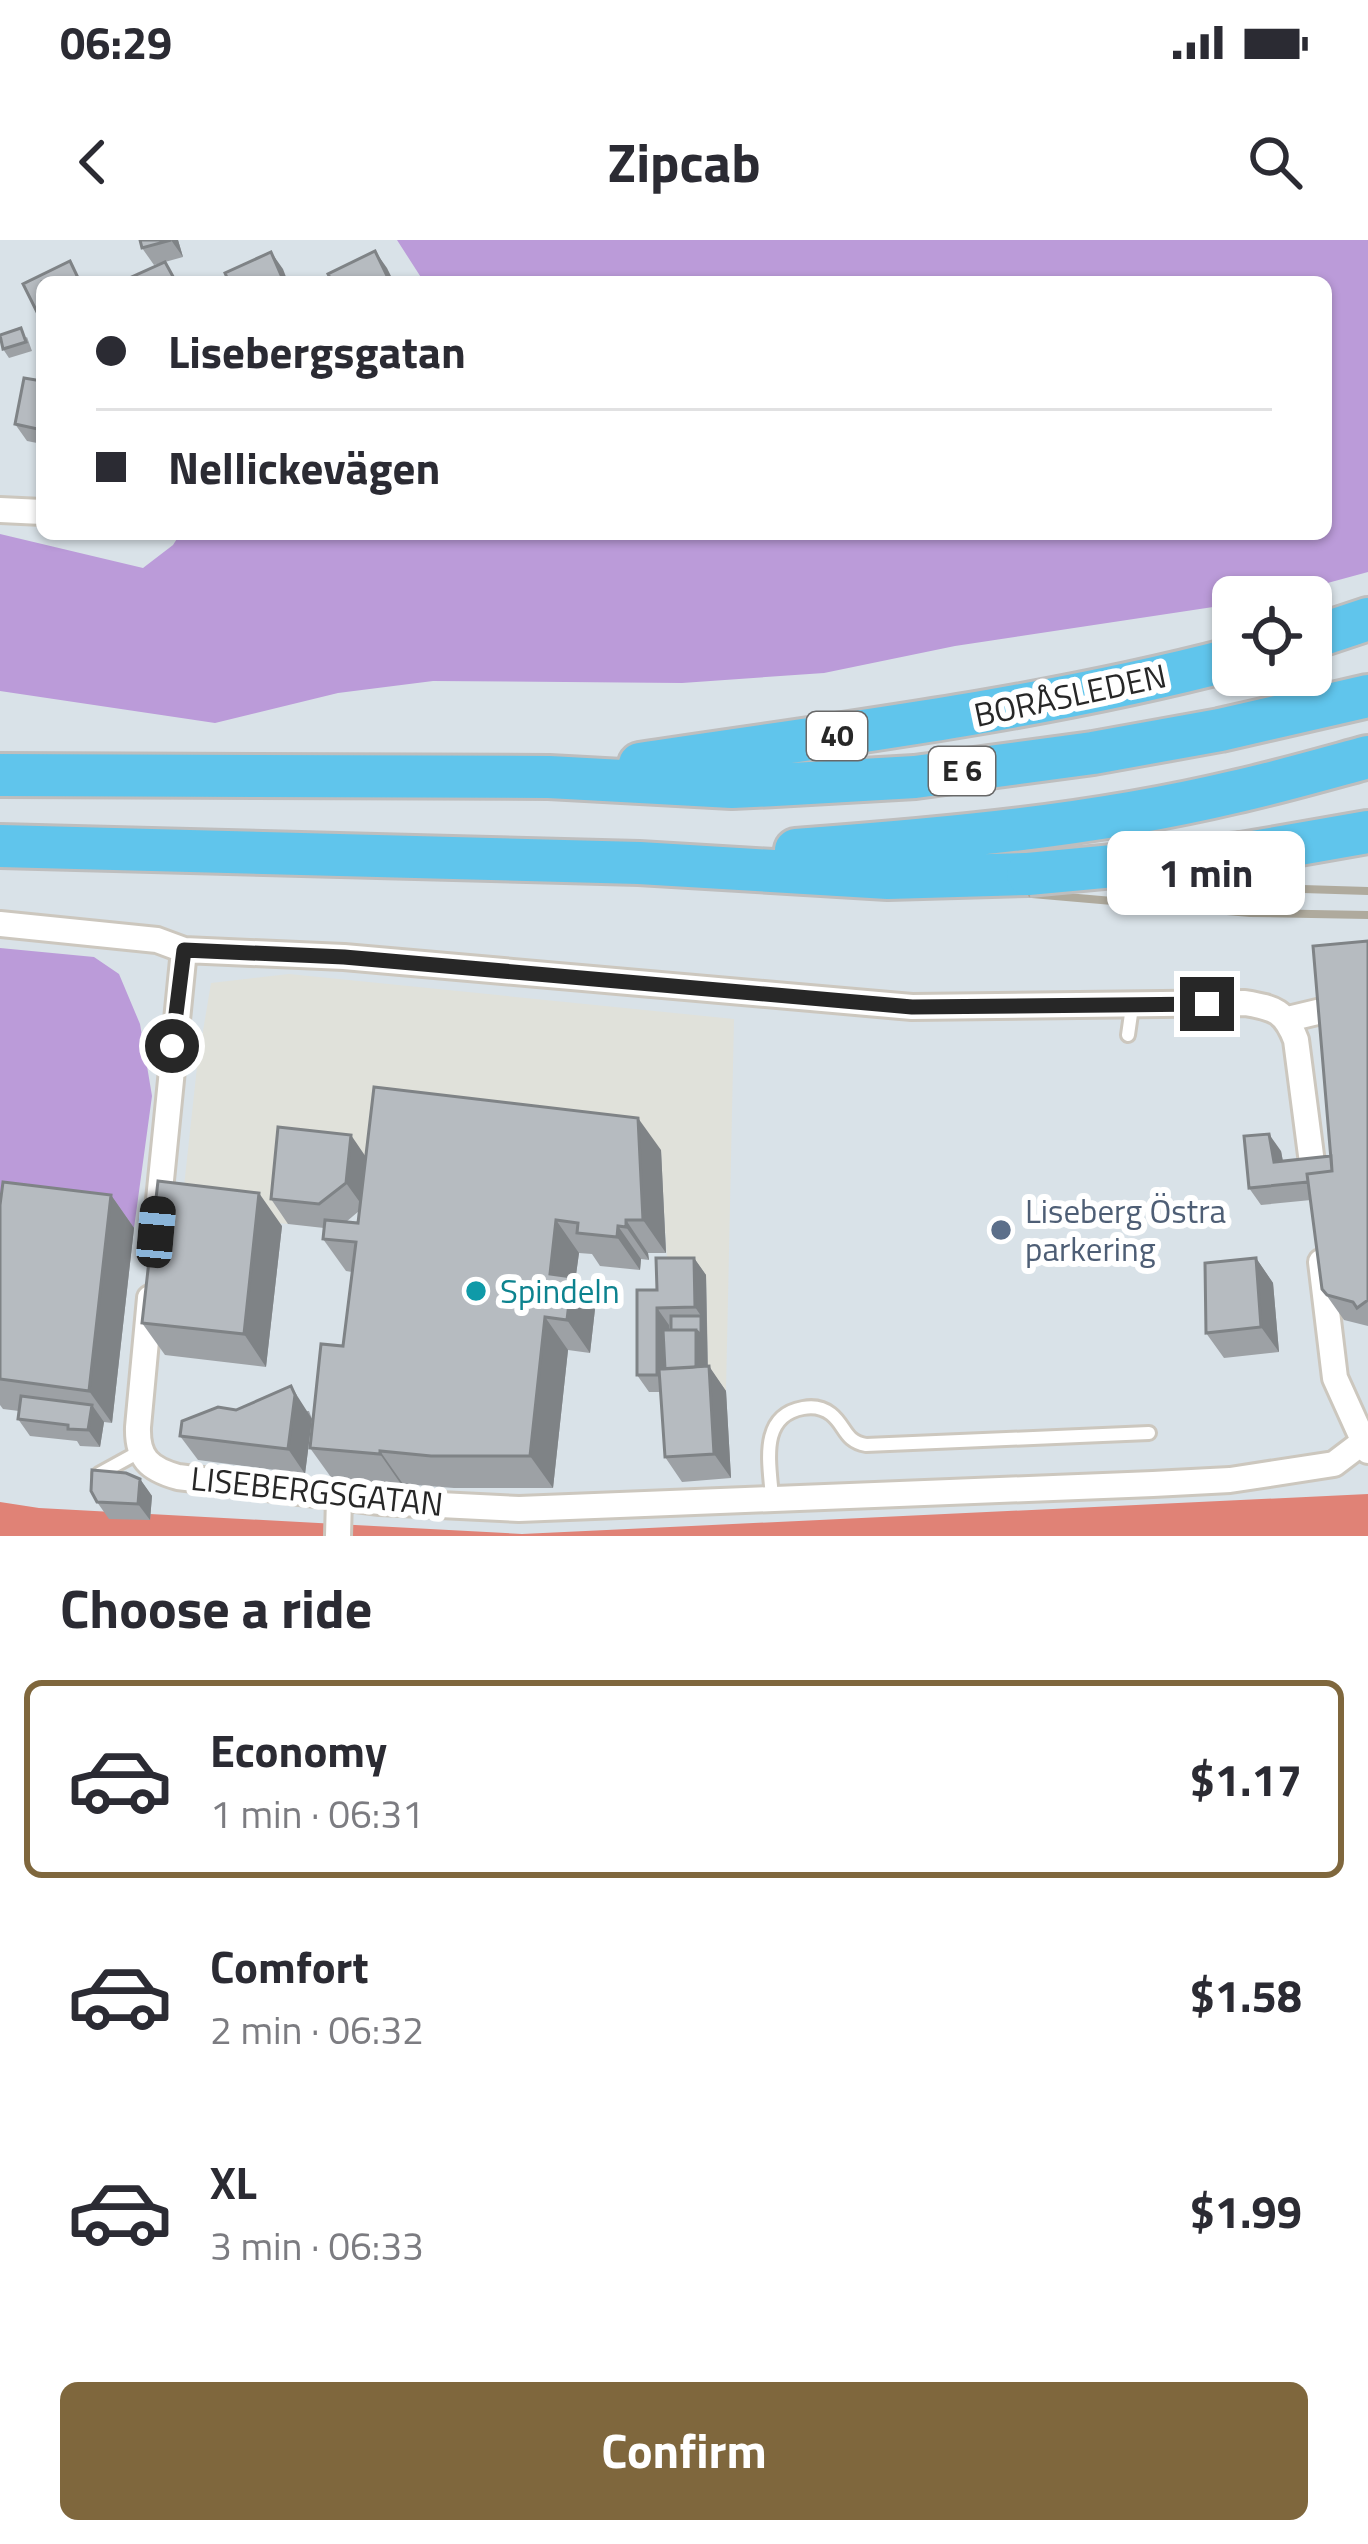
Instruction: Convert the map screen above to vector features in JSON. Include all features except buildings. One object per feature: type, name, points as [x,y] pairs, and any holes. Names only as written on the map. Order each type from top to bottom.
[{"type":"highway","points":[[1332,631],[1368,619]]},
{"type":"highway","name":"BORÅSLEDEN","points":[[549,777],[975,716],[1212,664]]},
{"type":"highway","name":"E 6","points":[[0,775],[549,777],[732,787],[915,777],[1093,753],[1368,696]]},
{"type":"highway","name":"E 6","points":[[0,846],[639,863],[998,832],[1232,793],[1368,757]]},
{"type":"highway","points":[[639,863],[888,878],[1028,874],[1227,856],[1368,832]]},
{"type":"street","points":[[0,510],[36,512]]},
{"type":"street","points":[[0,924],[157,940],[184,950],[344,957],[912,1007],[1245,1003],[1278,1008],[1296,1040],[1335,1378],[1366,1446]]},
{"type":"street","points":[[156,1232],[184,950]]},
{"type":"street","points":[[1288,1019],[1334,1008]]},
{"type":"street","points":[[139,1452],[152,1278]]},
{"type":"street","name":"LISEBERGSGATAN","points":[[139,1452],[159,1472],[178,1477],[339,1498],[519,1509],[1230,1480],[1334,1465],[1366,1446]]},
{"type":"street","points":[[338,1536],[339,1498]]},
{"type":"lane","points":[[1128,1035],[1132,1006]]},
{"type":"lane","points":[[772,1498],[771,1432],[782,1416],[812,1406],[831,1414],[849,1440],[866,1445],[1149,1433]]},
{"type":"lane","points":[[99,1474],[139,1452]]},
{"type":"shaded area","points":[[397,240],[1368,240],[1368,572],[1332,582],[1332,576],[1212,576],[1212,607],[955,646],[824,673],[682,683],[433,681],[338,693],[215,723],[0,691],[0,534],[143,568],[176,540],[1332,540],[1332,276],[420,276]]},
{"type":"shaded area","points":[[0,948],[94,957],[119,974],[140,1024],[152,1096],[134,1228],[0,1348]]},
{"type":"shaded area","points":[[289,974],[734,1019],[726,1391],[708,1392],[706,1275],[668,1275],[660,1150],[368,1160],[296,1153],[288,1224],[181,1214],[211,983]]},
{"type":"shaded area","points":[[1368,1494],[1368,1536],[0,1536],[0,1502],[39,1508],[522,1534]]},
{"type":"railway","points":[[1036,870],[1173,885],[1368,891]]},
{"type":"railway","points":[[1032,894],[1250,913],[1368,915]]},
{"type":"place","name":"Liseberg Östra parkering","points":[[1001,1230]]},
{"type":"place","name":"Spindeln","points":[[476,1291]]},
{"type":"route","points":[[172,1046],[184,950],[344,957],[912,1007],[1207,1004]]}]
